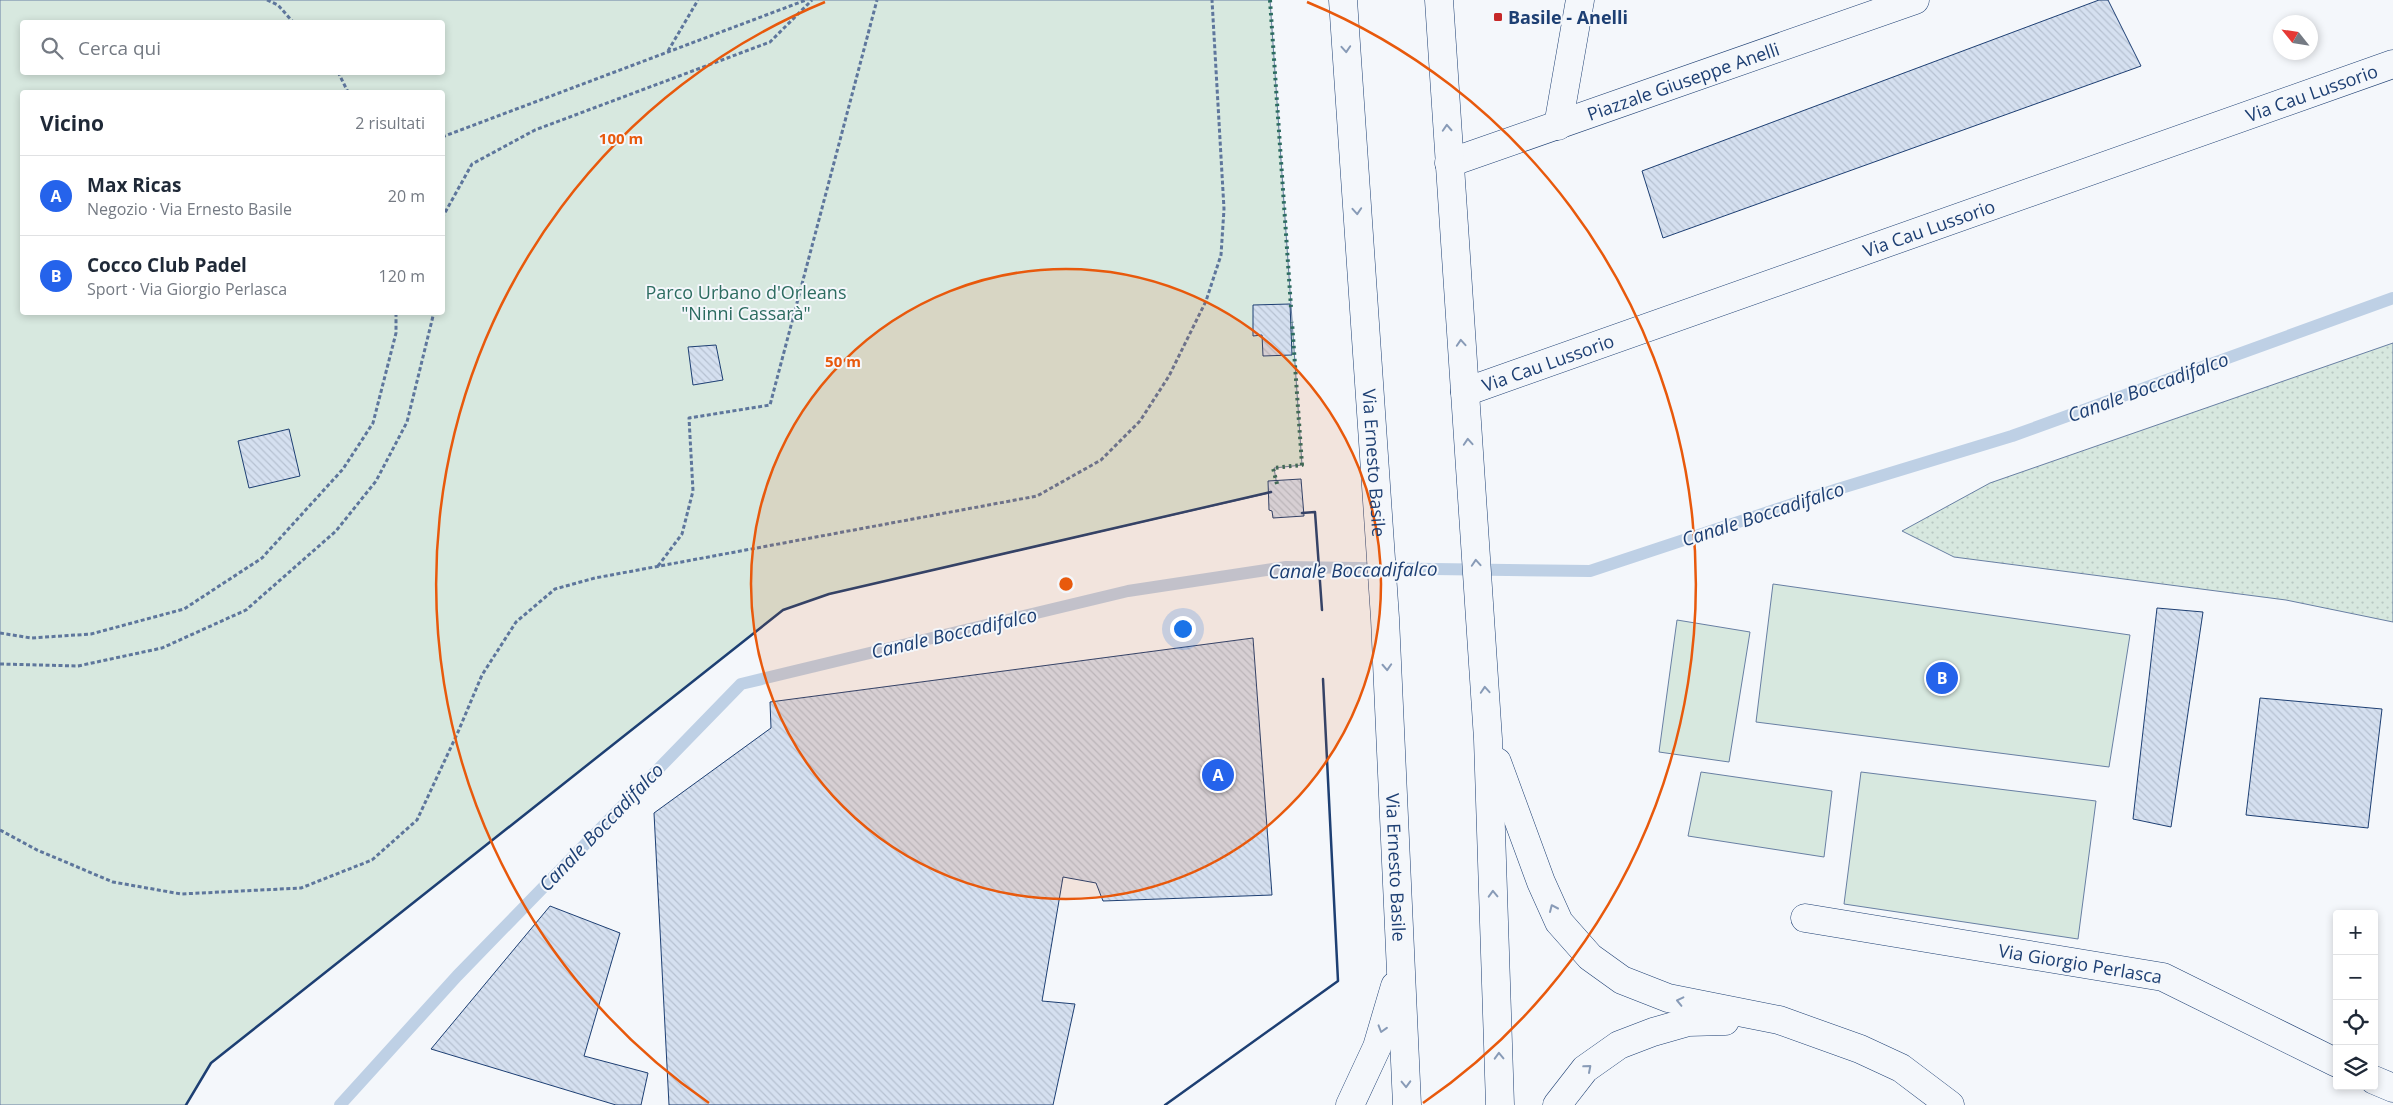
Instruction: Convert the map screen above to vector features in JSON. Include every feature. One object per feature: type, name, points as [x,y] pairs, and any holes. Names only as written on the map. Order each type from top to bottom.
[{"type":"street","name":"Via Ernesto Basile","points":[[1342,0],[1377,498],[1407,1105]]},
{"type":"street","points":[[1439,0],[1488,739],[1500,1105]]},
{"type":"street","points":[[1558,126],[1580,0]]},
{"type":"street","name":"Piazzale Giuseppe Anelli","points":[[1449,163],[1916,0]]},
{"type":"street","name":"Via Cau Lussorio","points":[[1465,392],[2393,64]]},
{"type":"street","points":[[1488,739],[1541,882],[1559,922],[1590,957],[1622,980],[1668,998],[1779,1020],[1860,1049],[1902,1068],[1950,1105]]},
{"type":"street","name":"Via Giorgio Perlasca","points":[[1805,918],[2163,977],[2333,1061]]},
{"type":"street","points":[[1350,1105],[1377,1047],[1401,966]]},
{"type":"street","points":[[1557,1105],[1586,1069],[1618,1045],[1688,1022],[1779,1020]]},
{"type":"street","points":[[2378,1082],[2393,1088]]},
{"type":"path","points":[[267,0],[278,5],[292,20]]},
{"type":"path","points":[[668,52],[698,0]]},
{"type":"path","points":[[445,136],[806,0]]},
{"type":"path","points":[[445,213],[472,164],[534,130],[770,42],[812,0]]},
{"type":"path","points":[[658,567],[682,534],[694,491],[689,418],[770,405],[877,0]]},
{"type":"path","points":[[0,830],[38,850],[113,882],[182,894],[301,888],[372,860],[417,820],[482,675],[516,622],[555,589],[595,578],[1037,496],[1101,460],[1140,421],[1169,376],[1206,301],[1221,255],[1224,209],[1212,0]]},
{"type":"path","points":[[340,75],[347,90]]},
{"type":"path","points":[[0,633],[31,638],[91,634],[184,609],[262,558],[343,469],[373,423],[396,333],[396,315]]},
{"type":"path","points":[[0,664],[78,666],[162,648],[246,610],[336,531],[376,481],[407,422],[433,315]]},
{"type":"green space","name":"Parco Urbano d'Orleans \"Ninni Cassarà\"","points":[[0,0],[1270,0],[1302,465],[1274,468],[1278,491],[829,594],[783,610],[211,1063],[186,1105],[0,1105]]},
{"type":"green space","points":[[2393,343],[2393,622],[2286,600],[1954,557],[1902,531],[1990,483]]},
{"type":"green space","points":[[1773,584],[2130,635],[2109,767],[1756,722]]},
{"type":"green space","points":[[1677,620],[1750,632],[1729,762],[1659,752]]},
{"type":"green space","points":[[1701,772],[1832,791],[1824,857],[1688,836]]},
{"type":"green space","points":[[1861,772],[2096,801],[2078,939],[1844,904]]},
{"type":"building","points":[[2099,0],[2108,0],[2141,66],[1663,238],[1642,171]]},
{"type":"building","points":[[1290,304],[1292,355],[1263,356],[1262,335],[1253,336],[1253,305]]},
{"type":"building","points":[[716,345],[723,380],[693,385],[688,347]]},
{"type":"building","points":[[289,429],[300,476],[249,488],[238,441]]},
{"type":"building","points":[[1301,479],[1304,516],[1273,518],[1272,511],[1269,510],[1268,481]]},
{"type":"building","points":[[2157,608],[2203,612],[2171,827],[2133,819]]},
{"type":"building","points":[[1253,638],[1272,895],[1103,901],[1096,883],[1063,877],[1042,1001],[1075,1004],[1053,1105],[669,1105],[654,813],[771,728],[770,702]]},
{"type":"building","points":[[2260,698],[2382,709],[2368,828],[2246,815]]},
{"type":"building","points":[[550,906],[620,933],[584,1056],[648,1073],[641,1105],[616,1105],[431,1049]]},
{"type":"waterway","name":"Canale Boccadifalco","points":[[340,1105],[457,976],[741,684],[1128,591],[1286,567],[1590,571],[1838,489],[2012,436],[2393,298]]},
{"type":"hedge","points":[[1270,0],[1291,307]]},
{"type":"hedge","points":[[1277,484],[1273,468],[1302,465],[1292,322]]},
{"type":"wall","points":[[186,1105],[211,1063],[783,610],[829,594],[1271,492]]},
{"type":"wall","points":[[1302,513],[1315,512],[1322,610]]},
{"type":"wall","points":[[1165,1105],[1338,981],[1323,679]]},
{"type":"place","name":"Basile - Anelli","points":[[1498,17]]},
{"type":"place","name":"Cocco Club Padel","points":[[1942,678]]},
{"type":"place","name":"Max Ricas","points":[[1218,775]]}]
